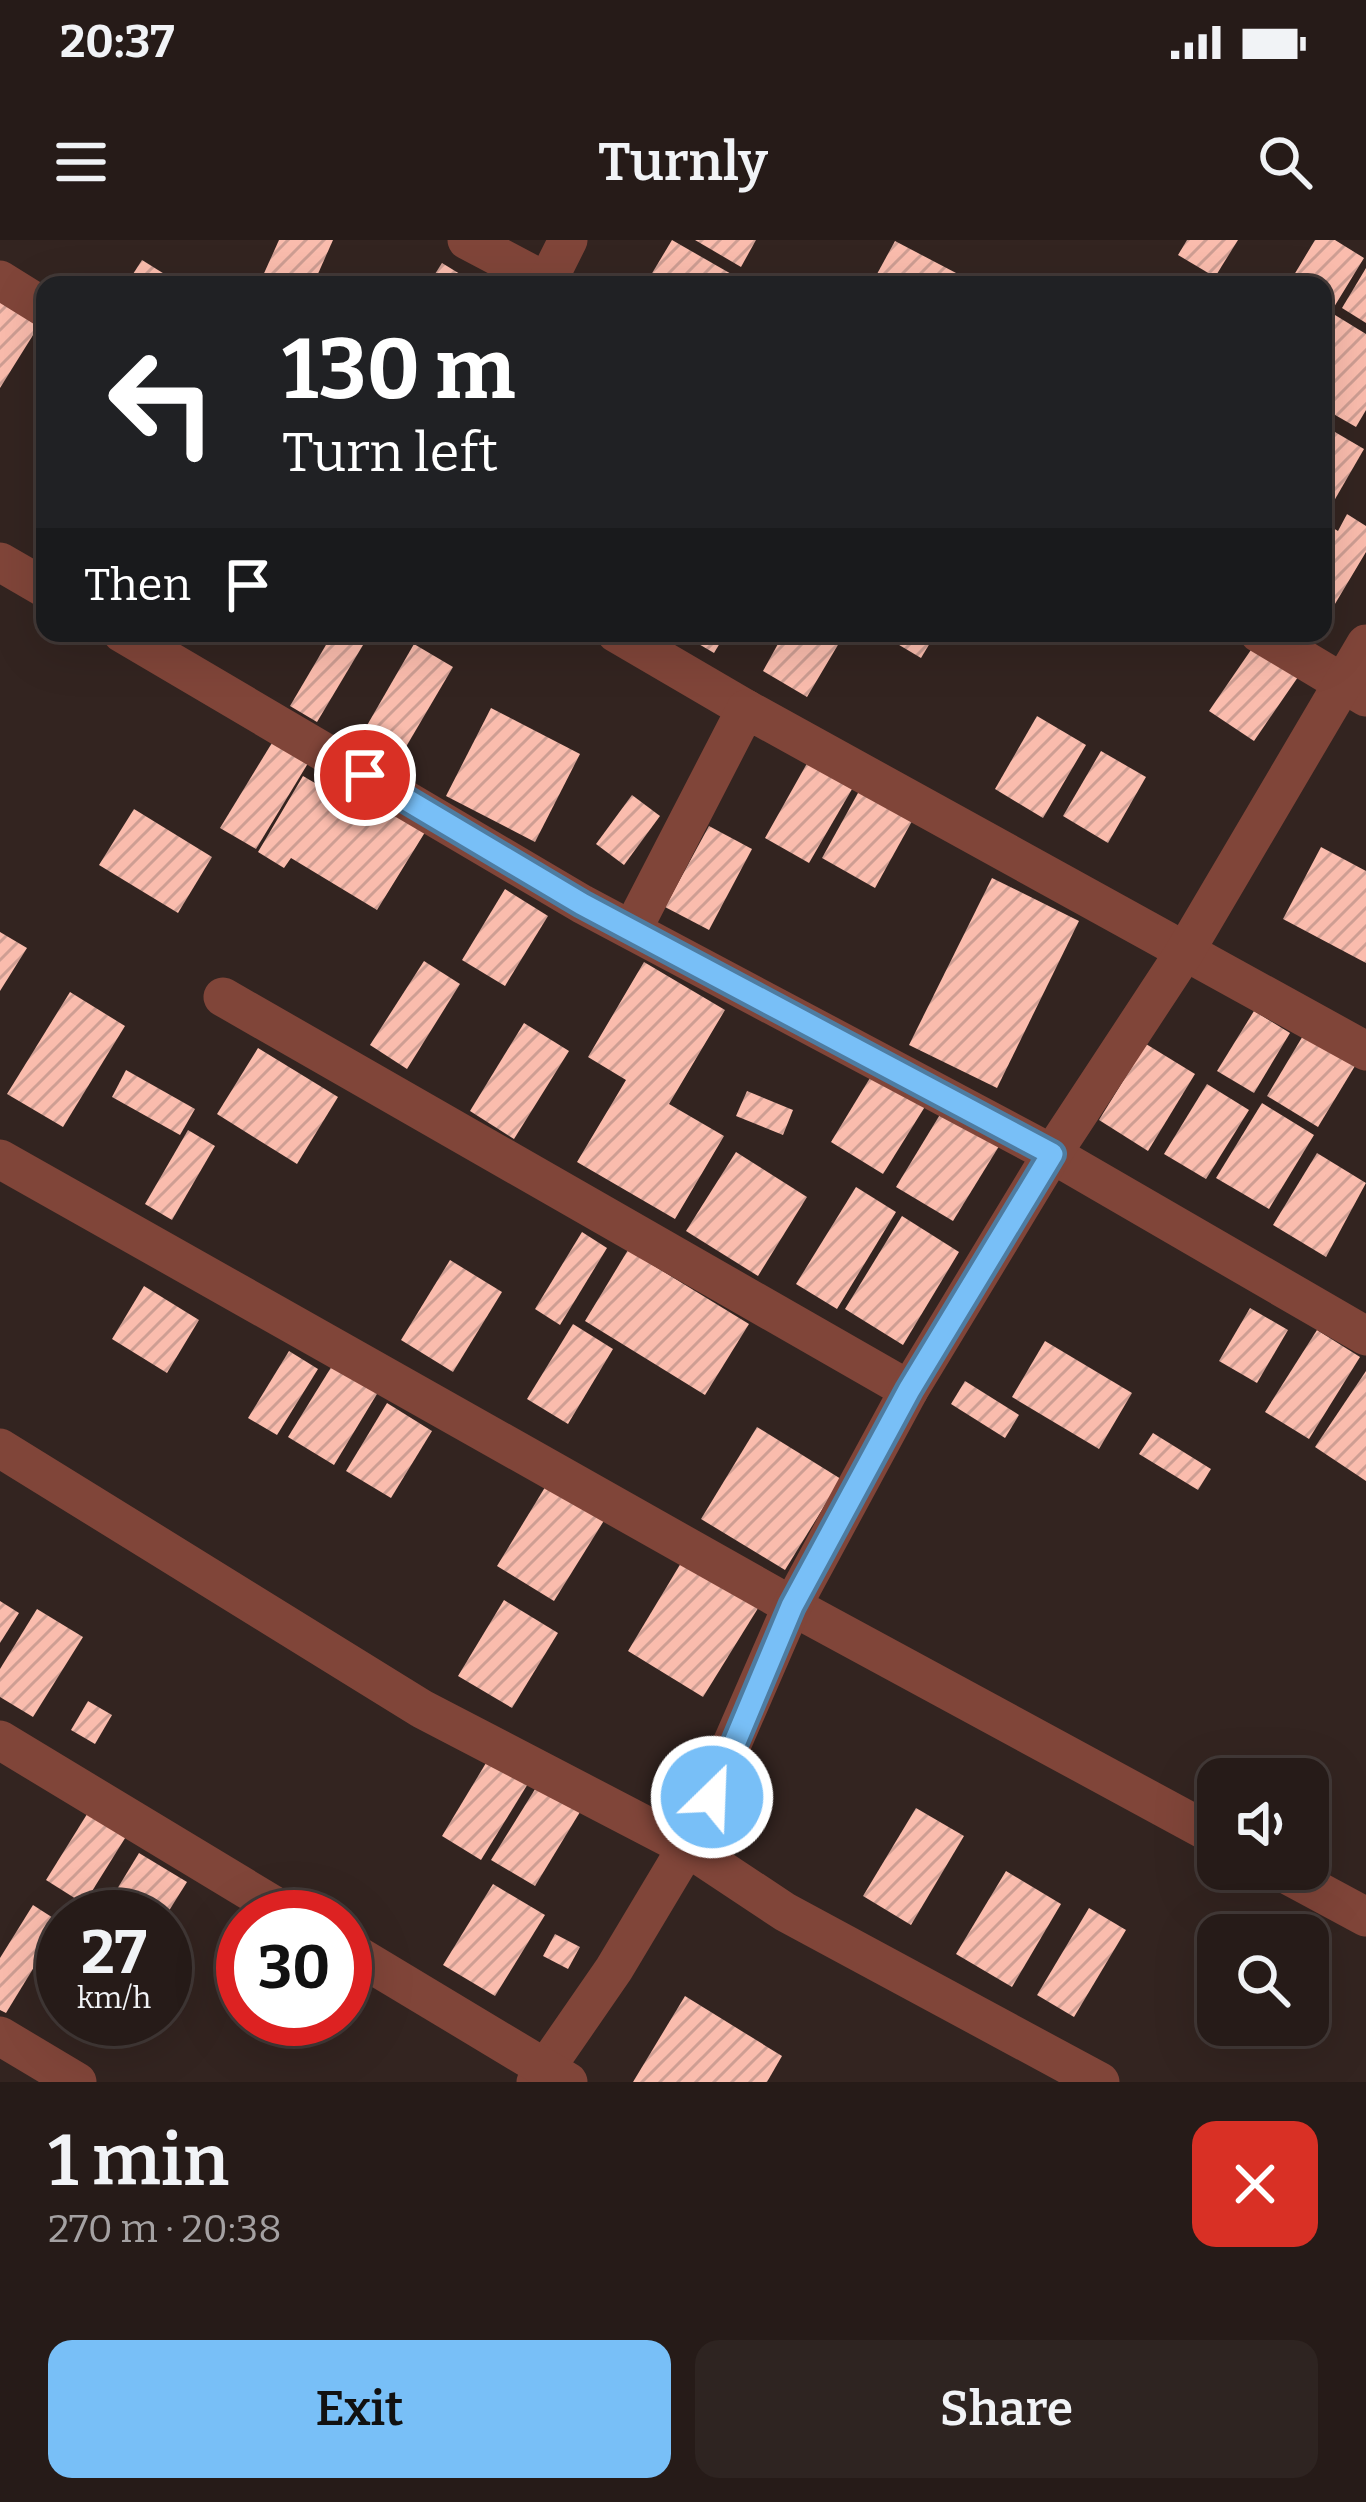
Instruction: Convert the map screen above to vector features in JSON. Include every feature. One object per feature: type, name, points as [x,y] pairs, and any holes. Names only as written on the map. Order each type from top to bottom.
[{"type":"street","points":[[467,240],[536,276]]},
{"type":"street","points":[[552,276],[568,240]]},
{"type":"street","points":[[0,280],[36,302]]},
{"type":"street","points":[[0,562],[36,583]]},
{"type":"street","points":[[137,642],[632,930],[1052,1154],[1366,1336]]},
{"type":"street","points":[[631,642],[1366,1051]]},
{"type":"street","points":[[1273,642],[1354,690]]},
{"type":"street","points":[[372,1965],[549,2078],[687,1847],[792,1606],[909,1390],[1052,1154],[1354,690],[1366,644]]},
{"type":"street","points":[[632,930],[746,709]]},
{"type":"street","points":[[223,997],[909,1390]]},
{"type":"street","points":[[0,1159],[792,1606],[1197,1826]]},
{"type":"street","points":[[0,1448],[422,1708],[687,1847],[784,1912],[1100,2082]]},
{"type":"street","points":[[0,1740],[248,1890]]},
{"type":"street","points":[[1316,1890],[1366,1917]]},
{"type":"street","points":[[0,2036],[77,2082]]},
{"type":"building","points":[[279,240],[333,240],[317,276],[263,276]]},
{"type":"building","points":[[672,240],[735,276],[650,276]]},
{"type":"building","points":[[695,240],[756,240],[741,267]]},
{"type":"building","points":[[1187,240],[1238,240],[1216,276],[1178,255]]},
{"type":"building","points":[[1315,240],[1335,240],[1364,258],[1332,310],[1332,276],[1293,276]]},
{"type":"building","points":[[895,241],[962,276],[876,276]]},
{"type":"building","points":[[142,260],[168,276],[132,276]]},
{"type":"building","points":[[442,263],[463,276],[434,276]]},
{"type":"building","points":[[1366,268],[1366,323],[1342,308]]},
{"type":"building","points":[[0,293],[36,315],[36,330],[0,388]]},
{"type":"building","points":[[1335,315],[1366,334],[1366,410],[1356,427],[1332,413]]},
{"type":"building","points":[[1332,430],[1364,449],[1332,504]]},
{"type":"building","points":[[1347,514],[1366,526],[1366,552],[1332,609],[1332,527],[1338,531]]},
{"type":"building","points":[[328,642],[365,642],[317,722],[290,706]]},
{"type":"building","points":[[695,642],[721,642],[714,653]]},
{"type":"building","points":[[779,642],[840,642],[807,697],[763,671]]},
{"type":"building","points":[[894,642],[931,642],[921,658]]},
{"type":"building","points":[[414,644],[453,667],[400,757],[362,734]]},
{"type":"building","points":[[1253,647],[1298,677],[1254,741],[1209,711]]},
{"type":"building","points":[[491,708],[580,754],[535,842],[446,796]]},
{"type":"building","points":[[1037,716],[1086,745],[1043,818],[995,789]]},
{"type":"building","points":[[278,733],[313,755],[256,849],[220,828]]},
{"type":"building","points":[[1101,751],[1146,777],[1108,843],[1063,816]]},
{"type":"building","points":[[810,758],[855,784],[809,863],[765,838]]},
{"type":"building","points":[[303,776],[332,793],[342,777],[427,829],[377,910],[291,858],[284,868],[258,852]]},
{"type":"building","points":[[863,784],[916,814],[875,888],[822,858]]},
{"type":"building","points":[[632,795],[660,816],[624,865],[596,844]]},
{"type":"building","points":[[134,809],[212,857],[178,913],[99,865]]},
{"type":"building","points":[[709,826],[752,849],[709,930],[665,907]]},
{"type":"building","points":[[1321,847],[1366,871],[1366,963],[1283,919]]},
{"type":"building","points":[[992,878],[1079,921],[997,1088],[909,1045]]},
{"type":"building","points":[[505,889],[548,916],[505,986],[462,960]]},
{"type":"building","points":[[0,932],[27,948],[0,991]]},
{"type":"building","points":[[424,961],[460,984],[407,1069],[370,1045]]},
{"type":"building","points":[[644,962],[725,1010],[669,1104],[724,1136],[675,1219],[577,1162],[626,1080],[588,1057]]},
{"type":"building","points":[[70,992],[125,1026],[63,1127],[7,1094]]},
{"type":"building","points":[[1254,1011],[1290,1033],[1254,1093],[1217,1071]]},
{"type":"building","points":[[524,1023],[569,1051],[514,1139],[470,1111]]},
{"type":"building","points":[[1307,1029],[1358,1061],[1318,1127],[1267,1096]]},
{"type":"building","points":[[1146,1044],[1195,1074],[1148,1151],[1099,1120]]},
{"type":"building","points":[[258,1048],[338,1097],[297,1164],[217,1114]]},
{"type":"building","points":[[126,1070],[195,1109],[180,1135],[112,1097]]},
{"type":"building","points":[[873,1073],[926,1105],[883,1174],[831,1142]]},
{"type":"building","points":[[1207,1084],[1249,1110],[1206,1179],[1164,1154]]},
{"type":"building","points":[[747,1091],[793,1110],[783,1135],[736,1116]]},
{"type":"building","points":[[1262,1103],[1314,1135],[1269,1209],[1216,1178]]},
{"type":"building","points":[[944,1108],[1001,1143],[953,1221],[896,1187]]},
{"type":"building","points":[[188,1130],[215,1146],[172,1220],[145,1204]]},
{"type":"building","points":[[736,1152],[807,1197],[758,1276],[686,1231]]},
{"type":"building","points":[[1317,1153],[1366,1183],[1326,1257],[1273,1225]]},
{"type":"building","points":[[856,1187],[896,1212],[837,1309],[796,1284]]},
{"type":"building","points":[[902,1216],[959,1252],[903,1345],[845,1309]]},
{"type":"building","points":[[582,1232],[607,1248],[560,1325],[535,1309]]},
{"type":"building","points":[[628,1250],[749,1324],[705,1395],[585,1321]]},
{"type":"building","points":[[450,1260],[502,1292],[453,1372],[401,1340]]},
{"type":"building","points":[[144,1286],[199,1320],[167,1373],[112,1339]]},
{"type":"building","points":[[1250,1308],[1288,1330],[1257,1383],[1219,1361]]},
{"type":"building","points":[[573,1324],[613,1349],[568,1424],[527,1399]]},
{"type":"building","points":[[1317,1330],[1360,1357],[1309,1439],[1265,1412]]},
{"type":"building","points":[[1045,1341],[1132,1393],[1099,1449],[1012,1397]]},
{"type":"building","points":[[289,1351],[318,1369],[277,1435],[248,1418]]},
{"type":"building","points":[[335,1361],[380,1389],[334,1465],[288,1437]]},
{"type":"building","points":[[1366,1371],[1366,1481],[1315,1447]]},
{"type":"building","points":[[965,1381],[1019,1415],[1005,1438],[951,1404]]},
{"type":"building","points":[[387,1403],[432,1431],[391,1498],[346,1471]]},
{"type":"building","points":[[757,1427],[841,1479],[785,1570],[701,1519]]},
{"type":"building","points":[[1153,1433],[1211,1469],[1198,1490],[1139,1454]]},
{"type":"building","points":[[547,1484],[605,1519],[554,1601],[497,1566]]},
{"type":"building","points":[[684,1558],[760,1605],[703,1697],[628,1651]]},
{"type":"building","points":[[504,1600],[558,1633],[512,1708],[458,1676]]},
{"type":"building","points":[[0,1601],[19,1613],[0,1643]]},
{"type":"building","points":[[37,1609],[83,1637],[33,1717],[0,1697],[0,1669]]},
{"type":"building","points":[[88,1701],[112,1715],[95,1744],[71,1730]]},
{"type":"building","points":[[489,1758],[529,1782],[481,1860],[442,1836]]},
{"type":"building","points":[[537,1786],[580,1812],[535,1886],[491,1860]]},
{"type":"building","points":[[916,1808],[964,1836],[911,1925],[863,1896]]},
{"type":"building","points":[[89,1811],[127,1835],[93,1890],[62,1890],[46,1880]]},
{"type":"building","points":[[139,1853],[187,1882],[182,1890],[116,1890]]},
{"type":"building","points":[[1006,1871],[1061,1904],[1012,1987],[956,1954]]},
{"type":"building","points":[[493,1884],[545,1915],[495,1996],[443,1965]]},
{"type":"building","points":[[36,1907],[36,1964],[6,2013],[0,2010],[0,1958]]},
{"type":"building","points":[[1089,1908],[1126,1930],[1074,2017],[1037,1995]]},
{"type":"building","points":[[555,1934],[580,1947],[568,1969],[543,1956]]},
{"type":"building","points":[[685,1996],[782,2056],[767,2082],[633,2082]]},
{"type":"route","points":[[365,775],[582,904],[796,1013],[1052,1154],[909,1390],[792,1606],[712,1797]]}]
